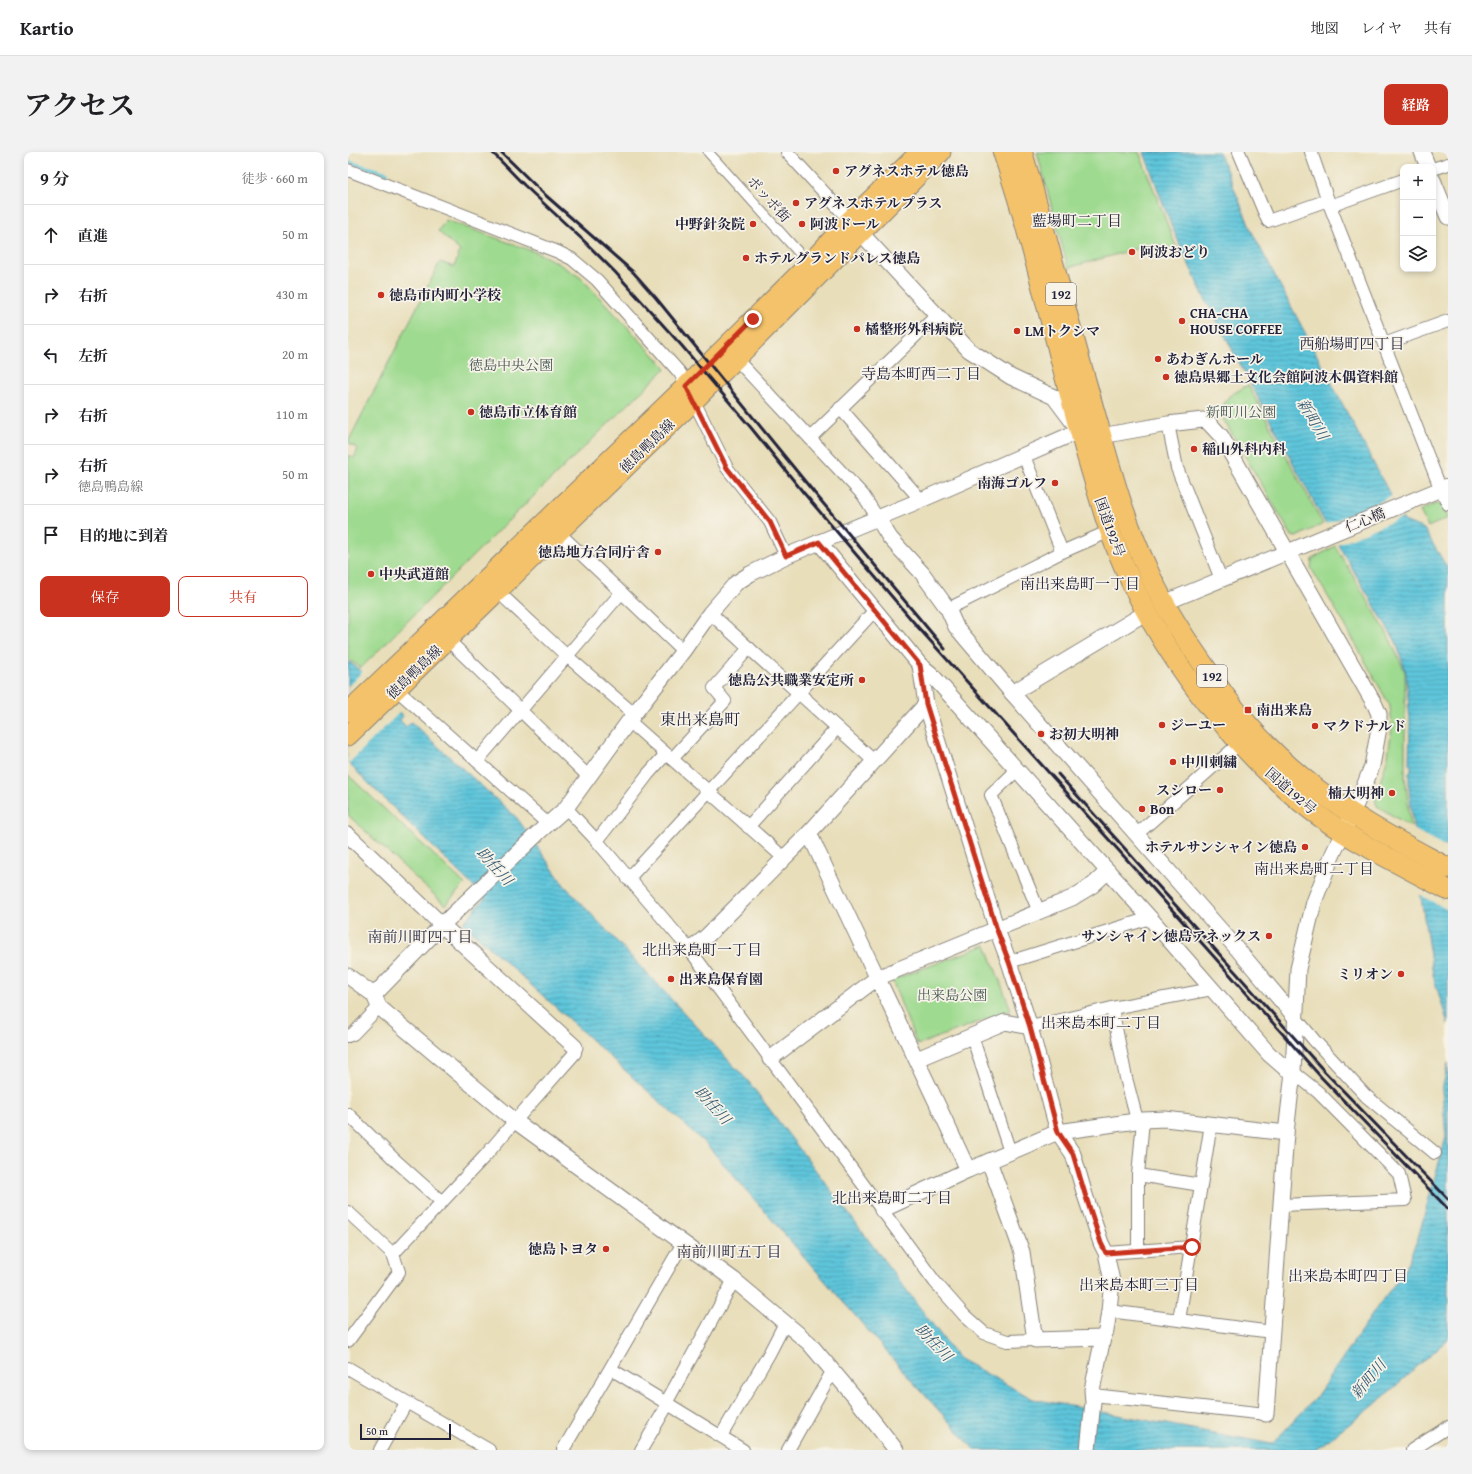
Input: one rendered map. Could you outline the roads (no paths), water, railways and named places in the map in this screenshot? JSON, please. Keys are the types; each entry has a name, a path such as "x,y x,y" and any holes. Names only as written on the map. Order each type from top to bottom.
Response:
{"highway":[{"name":"国道192号","path":"1003,152 1028,233 1079,431 1110,531 1127,572 1156,608 1186,639 1228,701 1255,733 1288,764 1312,786 1333,801 1411,848 1448,868"},
{"name":"国道192号","path":"1022,152 1101,436 1130,530 1146,567 1156,608 1169,649 1192,685 1240,743 1278,782 1302,802 1344,831 1368,846 1448,890"}],"main road":[{"name":"徳島鴨島線","path":"348,736 388,690 491,585 690,394 736,359 855,227 920,152"},
{"name":"徳島鴨島線","path":"348,712 388,690 447,639 491,585 558,532 690,394 809,264 855,227 941,152"}],"street":[{"name":"ポッポ街","path":"708,152 809,264"},
{"path":"787,152 936,316 969,350 1011,377 1054,396 1079,431"},
{"path":"1239,152 1268,221 1400,181"},
{"path":"1310,152 1384,344 1444,488 1448,504"},
{"path":"1422,152 1427,164"},
{"path":"1436,168 1448,164"},
{"path":"348,170 544,246 572,259 597,280 679,372 727,468 770,522 786,556"},
{"path":"1436,187 1448,217"},
{"path":"810,438 936,316"},
{"path":"1384,344 1448,321"},
{"path":"736,359 863,495 890,538 922,573 948,609 956,627 1314,1040 1366,1096 1435,1153"},
{"path":"840,408 921,500"},
{"path":"348,1036 353,1034 377,1001 442,925 566,808 631,717 683,651 710,613 736,583 750,574 786,556 921,500 1079,431 1101,436 1168,424 1203,420 1208,422 1220,436 1375,705 1379,714 1379,728 1372,766 1364,789 1332,856 1314,902 1298,969 1293,1072 1286,1133 1266,1414 1093,1398"},
{"path":"1168,424 1177,468 1221,579"},
{"path":"1024,456 1062,552"},
{"name":"仁心橋","path":"1012,693 1156,608 1221,579 1288,553 1325,536 1444,488"},
{"path":"948,609 1062,552 1110,531"},
{"path":"558,532 683,651"},
{"path":"819,542 920,665 930,673 1108,871 1268,1054 1318,1092 1399,1174 1405,1200 1281,1205"},
{"path":"491,585 631,717 669,756 784,858"},
{"path":"477,761 622,593"},
{"path":"628,879 875,610"},
{"path":"710,613 874,761"},
{"path":"447,639 589,777"},
{"path":"597,841 648,774 669,756 725,701 714,688 749,648"},
{"path":"920,665 926,704 997,930 1030,1027 1058,1132 1073,1154 1101,1243 1106,1253 1112,1281 1106,1331 1103,1338 1092,1390 1093,1398 1088,1450"},
{"path":"388,690 477,761 543,829"},
{"path":"690,950 707,936 809,833 926,704"},
{"path":"748,826 837,728"},
{"path":"1137,834 1240,743"},
{"path":"1017,770 991,795 1039,912"},
{"path":"566,808 597,841 690,950 934,1282 964,1315 984,1333 1007,1341 1103,1338"},
{"path":"809,833 917,1059 968,1170"},
{"path":"348,835 442,925 575,1047 575,1053 486,1155 393,1254"},
{"path":"770,1059 877,978 997,930 1083,893 1108,871"},
{"path":"1009,962 1150,918"},
{"path":"348,976 515,1121 734,1280 809,1343 896,1450"},
{"path":"917,1059 1005,1022 1030,1027 1112,1008 1212,989"},
{"path":"1112,1008 1127,1080 1140,1120 1138,1250"},
{"path":"972,1036 1010,1152"},
{"path":"348,1114 395,1160 442,1202"},
{"path":"882,1210 968,1170 1058,1132 1140,1120 1165,1118 1286,1133"},
{"path":"1179,1320 1211,1124"},
{"path":"989,1161 1022,1252 1036,1340"},
{"path":"1138,1175 1201,1186"},
{"path":"348,1212 393,1254 398,1272 348,1341"},
{"path":"563,1450 683,1242"},
{"path":"1106,1253 1192,1247"},
{"path":"641,1450 734,1280"},
{"path":"1109,1311 1272,1332"},
{"path":"721,1436 770,1354 785,1323"},
{"path":"348,1368 489,1450"},
{"path":"610,1369 744,1450"},
{"path":"788,1450 832,1370"},
{"path":"380,1450 406,1403"},
{"path":"1412,1450 1448,1427"}],"water":[{"name":"新町川","path":"1144,152 1219,152 1252,232 1404,521 1424,529 1448,569 1448,1024 1433,975 1421,898 1409,788 1409,773 1411,771 1411,765 1409,764 1410,721 1406,673 1396,642 1324,521 1202,293 1171,225"},
{"path":"348,661 361,671 403,716 400,720 406,727 411,722 517,818 564,885 748,1081 958,1358 1033,1399 1272,1444 1316,1397 1380,1303 1403,1273 1418,1238 1446,1137 1442,1090 1448,1063 1448,1339 1372,1407 1315,1450 975,1450 911,1380 707,1145 463,923 485,898 348,763"}],"waterway":[{"path":"348,162 387,173"}],"railway":[{"path":"492,152 524,185 615,272 682,346 916,625 1321,1077 1448,1209"},
{"path":"501,152 543,193 633,272 945,649"},
{"path":"1058,774 1325,1072 1448,1199"}],"place":[{"name":"アグネスホテル徳島","path":"836,171"},
{"name":"アグネスホテルプラス","path":"796,203"},
{"name":"中野針灸院","path":"753,224"},
{"name":"阿波ドール","path":"802,224"},
{"name":"阿波おどり","path":"1132,252"},
{"name":"ホテルグランドパレス徳島","path":"746,258"},
{"name":"徳島市内町小学校","path":"381,295"},
{"name":"CHA-CHA HOUSE COFFEE","path":"1182,321"},
{"name":"橘整形外科病院","path":"857,329"},
{"name":"LMトクシマ","path":"1017,331"},
{"name":"あわぎんホール","path":"1158,359"},
{"name":"徳島県郷土文化会館阿波木偶資料館","path":"1166,377"},
{"name":"徳島市立体育館","path":"471,412"},
{"name":"稲山外科内科","path":"1194,449"},
{"name":"南海ゴルフ","path":"1055,483"},
{"name":"徳島地方合同庁舎","path":"658,552"},
{"name":"中央武道館","path":"371,574"},
{"name":"徳島公共職業安定所","path":"862,680"},
{"name":"南出来島","path":"1248,710"},
{"name":"ジーユー","path":"1162,725"},
{"name":"マクドナルド","path":"1315,726"},
{"name":"お初大明神","path":"1041,734"},
{"name":"中川刺繍","path":"1173,762"},
{"name":"スシロー","path":"1220,790"},
{"name":"楠大明神","path":"1392,793"},
{"name":"Bon","path":"1142,809"},
{"name":"ホテルサンシャイン徳島","path":"1305,847"},
{"name":"サンシャイン徳島アネックス","path":"1269,936"},
{"name":"ミリオン","path":"1401,974"},
{"name":"出来島保育園","path":"671,979"},
{"name":"徳島トヨタ","path":"606,1249"}],"district":[{"name":"藍場町二丁目","path":"1077,220"},
{"name":"西船場町四丁目","path":"1352,343"},
{"name":"寺島本町西二丁目","path":"921,373"},
{"name":"南出来島町一丁目","path":"1080,583"},
{"name":"東出来島町","path":"700,719"},
{"name":"南出来島町二丁目","path":"1314,868"},
{"name":"南前川町四丁目","path":"420,936"},
{"name":"北出来島町一丁目","path":"702,949"},
{"name":"出来島本町二丁目","path":"1101,1022"},
{"name":"北出来島町二丁目","path":"892,1197"},
{"name":"南前川町五丁目","path":"729,1251"},
{"name":"出来島本町四丁目","path":"1348,1275"},
{"name":"出来島本町三丁目","path":"1139,1284"}],"park label":[{"name":"徳島中央公園","path":"511,365"},
{"name":"新町川公園","path":"1241,412"},
{"name":"出来島公園","path":"952,995"}],"water label":[{"name":"助任川","path":"495,866"},
{"name":"助任川","path":"713,1105"},
{"name":"助任川","path":"934,1342"}]}
